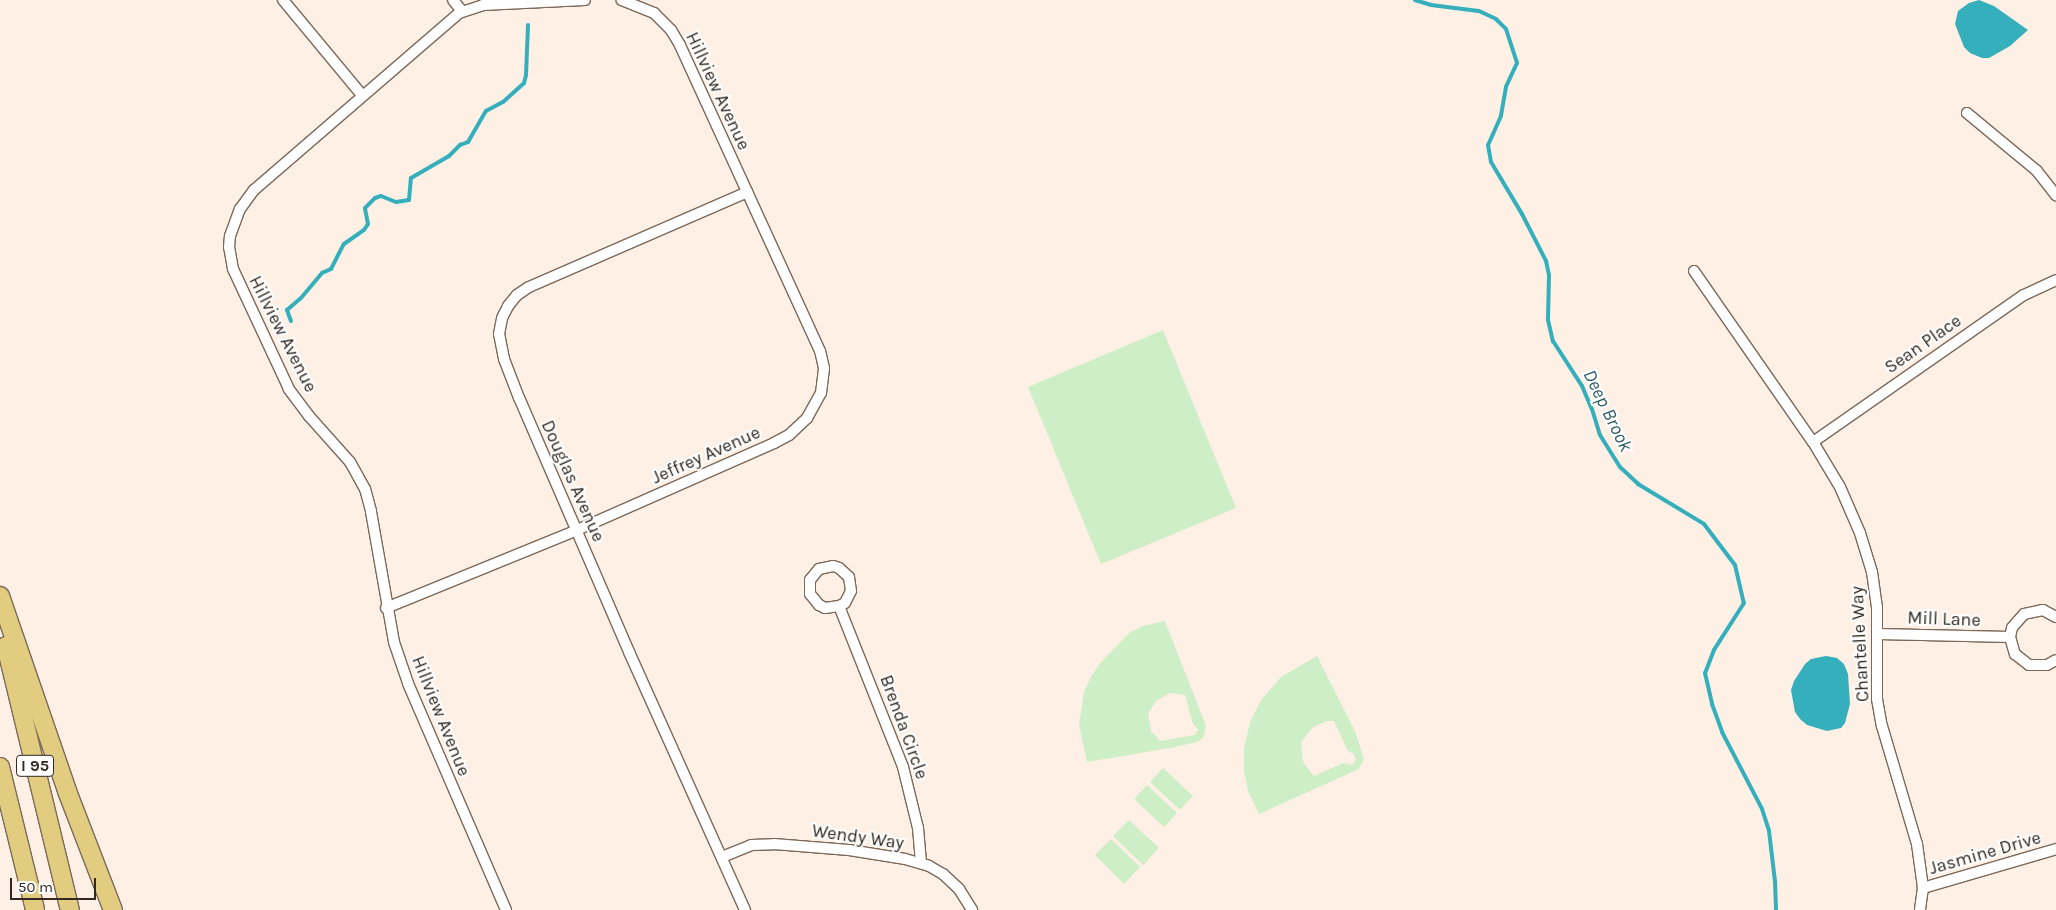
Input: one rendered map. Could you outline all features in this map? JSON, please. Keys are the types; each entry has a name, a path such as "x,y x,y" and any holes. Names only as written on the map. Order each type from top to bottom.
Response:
{"highway":[{"path":"0,596 66,792 113,910"},
{"name":"I 95","path":"0,621 70,910"},
{"name":"I 95","path":"0,767 35,910"}],"street":[{"path":"283,0 362,95"},
{"path":"453,0 462,12"},
{"name":"Hillview Avenue","path":"506,910 408,682 394,642 386,608 371,510 365,489 350,462 309,416 289,389 241,290 233,268 229,247 231,228 246,200 362,95 462,12 484,5 585,0"},
{"name":"Hillview Avenue","path":"622,0 646,9 671,30 748,192"},
{"path":"1967,113 2037,171 2056,195"},
{"name":"Jeffrey Avenue","path":"386,608 577,530 774,443 800,425 816,403 824,377 820,352 748,192"},
{"name":"Douglas Avenue","path":"745,910 577,530 504,359 499,334 504,313 514,297 529,287 748,192"},
{"name":"Chantelle Way","path":"1694,271 1813,442 1840,487 1860,533 1875,590 1878,634 1876,663 1877,699 1882,726 1917,844 1923,888 1920,910"},
{"name":"Sean Place","path":"1813,442 2024,295 2056,280"},
{"path":"833,566 845,572 849,578 851,591 845,603 839,606 825,608 819,605 810,594 810,580 819,569 833,566"},
{"name":"Brenda Circle","path":"839,606 903,767 917,820 921,863"},
{"path":"2056,617 2043,610 2024,614 2012,628 2010,637 2015,654 2030,665 2047,665 2056,660"},
{"name":"Mill Lane","path":"1878,634 2010,637"},
{"name":"Wendy Way","path":"722,857 751,845 774,844 858,851 921,863 950,880 972,910"},
{"name":"Jasmine Drive","path":"1923,888 2056,849"}],"green space":[{"path":"1163,330 1236,508 1101,564 1028,387"},
{"path":"1165,621 1206,726 1203,738 1197,742 1170,748 1087,762 1079,725 1084,692 1101,662 1129,633 1143,626","holes":["1170,693 1185,695 1193,724 1198,730 1195,735 1160,741 1151,731 1148,714 1156,701"]},
{"path":"1317,656 1355,731 1364,759 1359,769 1259,814 1248,791 1244,770 1244,748 1250,722 1261,700 1281,677","holes":["1327,721 1334,721 1348,751 1353,753 1356,759 1352,765 1343,763 1314,776 1303,762 1301,742 1313,727"]},
{"path":"1163,768 1193,796 1180,810 1150,782"},
{"path":"1147,785 1177,813 1164,827 1134,799"},
{"path":"1129,820 1159,848 1143,865 1113,836"},
{"path":"1111,839 1140,867 1124,884 1095,855"}],"water":[{"path":"1979,0 1994,6 2028,30 2010,46 1989,58 1982,58 1970,53 1964,47 1955,24 1958,11 1969,3"},
{"path":"1826,656 1837,658 1844,664 1848,674 1850,704 1845,723 1841,728 1827,731 1807,725 1800,719 1795,712 1791,690 1794,681 1805,664 1811,659"}],"waterway":[{"name":"Deep Brook","path":"1415,0 1431,5 1479,11 1496,19 1506,29 1517,63 1506,87 1501,116 1488,145 1491,162 1522,214 1546,261 1549,275 1548,320 1553,341 1582,386 1600,435 1620,467 1638,484 1704,524 1735,565 1744,603 1714,650 1705,673 1712,704 1722,732 1762,809 1769,831 1775,881 1776,910"},
{"path":"291,321 287,310 301,298 322,273 331,269 344,244 364,230 368,224 365,208 375,198 381,196 396,202 409,200 411,178 449,156 460,145 468,142 486,111 503,102 524,83 528,25"}]}
